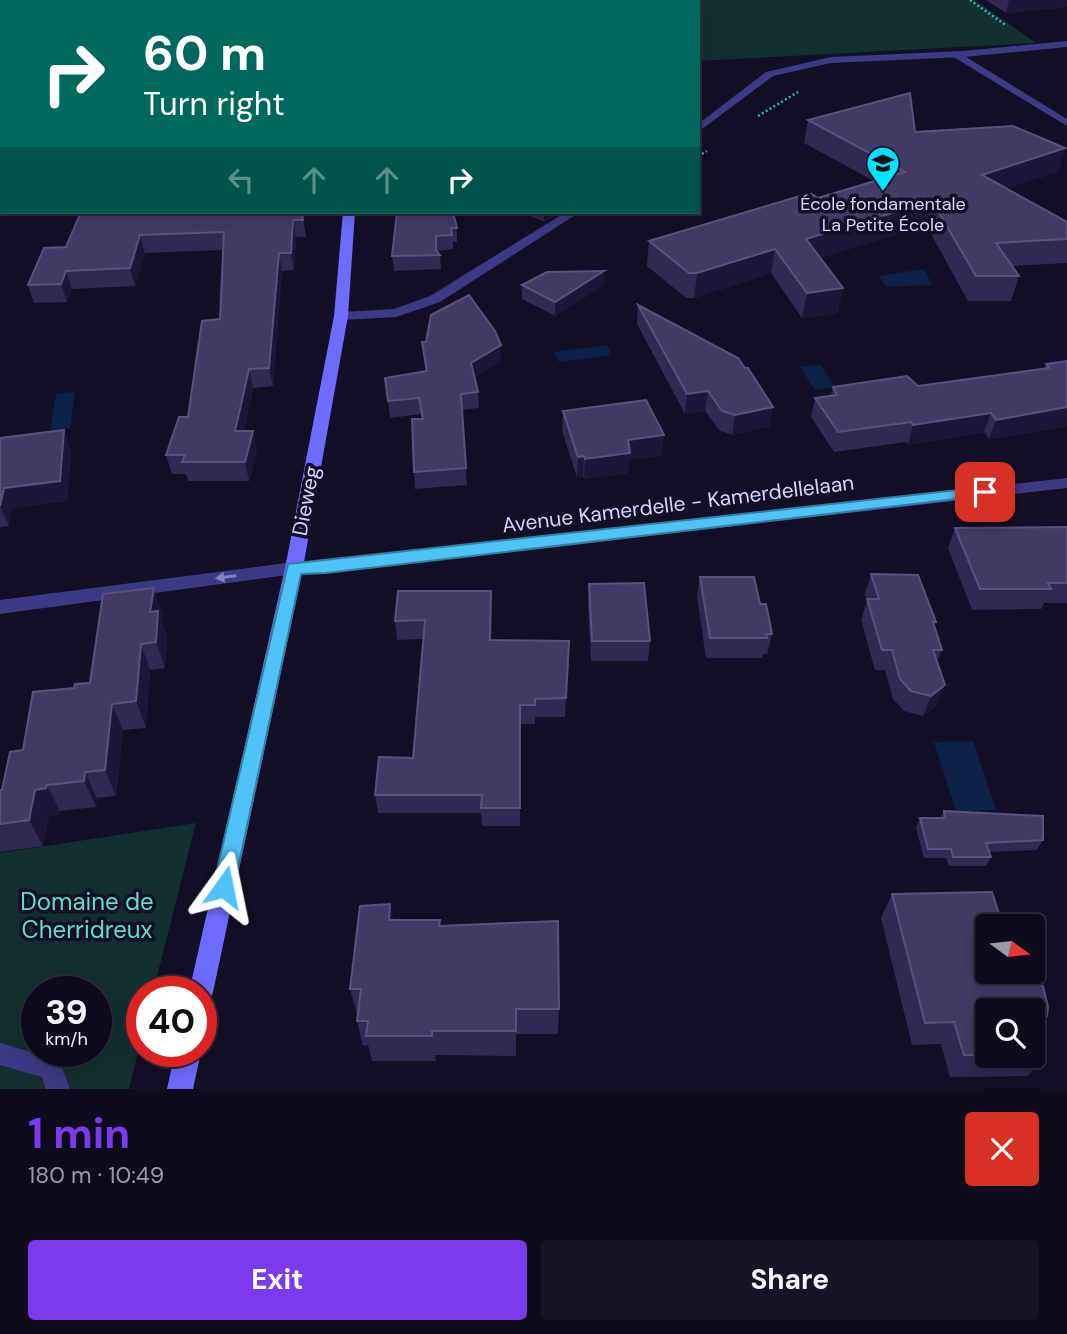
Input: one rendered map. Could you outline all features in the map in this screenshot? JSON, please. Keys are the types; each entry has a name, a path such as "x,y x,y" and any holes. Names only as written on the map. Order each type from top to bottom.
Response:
{"street":[{"path":"700,127 770,74 831,60 955,54 1067,44"},
{"name":"Dieweg","path":"205,976 294,568 341,316 349,214"},
{"path":"341,316 396,313 435,299 570,214"},
{"name":"Avenue Kamerdelle - Kamerdellelaan","path":"0,607 294,568 326,567 1067,482"},
{"path":"180,1089 185,1067"}],"lane":[{"path":"955,54 1067,123"},
{"path":"0,1054 51,1068 58,1089"}],"path":[{"path":"970,0 1036,47"},
{"path":"755,117 806,87"},
{"path":"700,155 710,149"}],"green space":[{"path":"700,0 975,0 1036,43 700,61"},
{"name":"Domaine de Cherridreux","path":"196,823 157,976 126,976 126,1067 134,1067 129,1089 0,1089 0,853"}],"water":[{"path":"923,269 933,285 886,287 879,276"},
{"path":"607,345 612,355 559,362 554,352"},
{"path":"820,364 835,387 815,390 800,367"},
{"path":"75,392 70,428 50,430 56,394"},
{"path":"973,741 996,810 956,811 934,742"}],"building":[{"path":"910,93 915,132 1013,126 1065,148 982,175 1067,222 1067,239 996,243 1019,276 976,276 932,201 806,239 843,288 807,293 775,249 697,273 689,273 649,241 810,193 818,198 905,172 808,120"},
{"path":"80,214 302,214 303,220 293,220 291,253 279,253 269,368 249,369 235,431 253,431 245,462 182,462 185,455 166,455 179,417 188,417 202,321 220,319 224,232 140,235 130,268 66,271 61,284 28,285 44,248 66,247"},
{"path":"397,214 454,214 457,228 451,228 452,235 436,236 436,250 440,255 392,256"},
{"path":"604,271 555,302 522,285 547,272"},
{"path":"469,295 495,331 501,345 471,363 478,392 461,394 466,468 414,472 412,419 423,419 419,398 388,401 385,378 427,371 422,342 426,342 431,315"},
{"path":"638,305 738,358 745,368 748,368 773,407 735,415 722,411 708,391 687,394"},
{"path":"1067,361 1067,407 996,420 991,413 913,425 911,422 838,432 815,398 837,395 833,387 907,376 918,386 1049,368 1046,364"},
{"path":"646,400 664,435 628,440 630,453 585,459 584,456 578,457 563,411"},
{"path":"64,430 60,481 4,488 0,506 0,438"},
{"path":"1067,527 1067,583 1048,583 1051,589 980,589 955,528"},
{"path":"871,574 918,575 936,622 933,622 942,650 933,650 945,685 931,696 911,691 900,679 892,650 882,650 867,599 879,599"},
{"path":"700,577 754,577 760,604 766,604 772,634 766,634 767,638 710,638"},
{"path":"644,583 650,641 592,641 589,584"},
{"path":"154,588 150,612 158,611 156,642 141,644 136,701 112,704 105,770 85,772 84,781 47,785 46,788 35,790 29,820 0,824 0,790 10,752 23,750 33,692 74,688 75,684 90,683 103,594"},
{"path":"398,591 491,591 490,640 569,641 566,698 535,699 535,705 520,705 520,808 481,808 482,795 375,795 379,757 413,758 425,620 395,621"},
{"path":"944,811 1043,816 1043,840 986,843 991,857 953,857 951,849 928,849 920,818 945,818"},
{"path":"992,892 999,914 975,914 975,984 1041,984 1048,1007 1047,1016 1045,1018 1045,998 975,998 975,1055 964,1055 954,1022 925,1023 892,894"},
{"path":"390,904 389,920 440,920 439,926 558,921 559,1009 516,1009 516,1031 432,1031 432,1036 366,1036 368,1021 357,1021 361,989 350,989 360,906"}],"place":[{"name":"École fondamentale La Petite École","path":"883,193"}],"route":[{"path":"224,887 294,568 326,567 985,492"}]}
